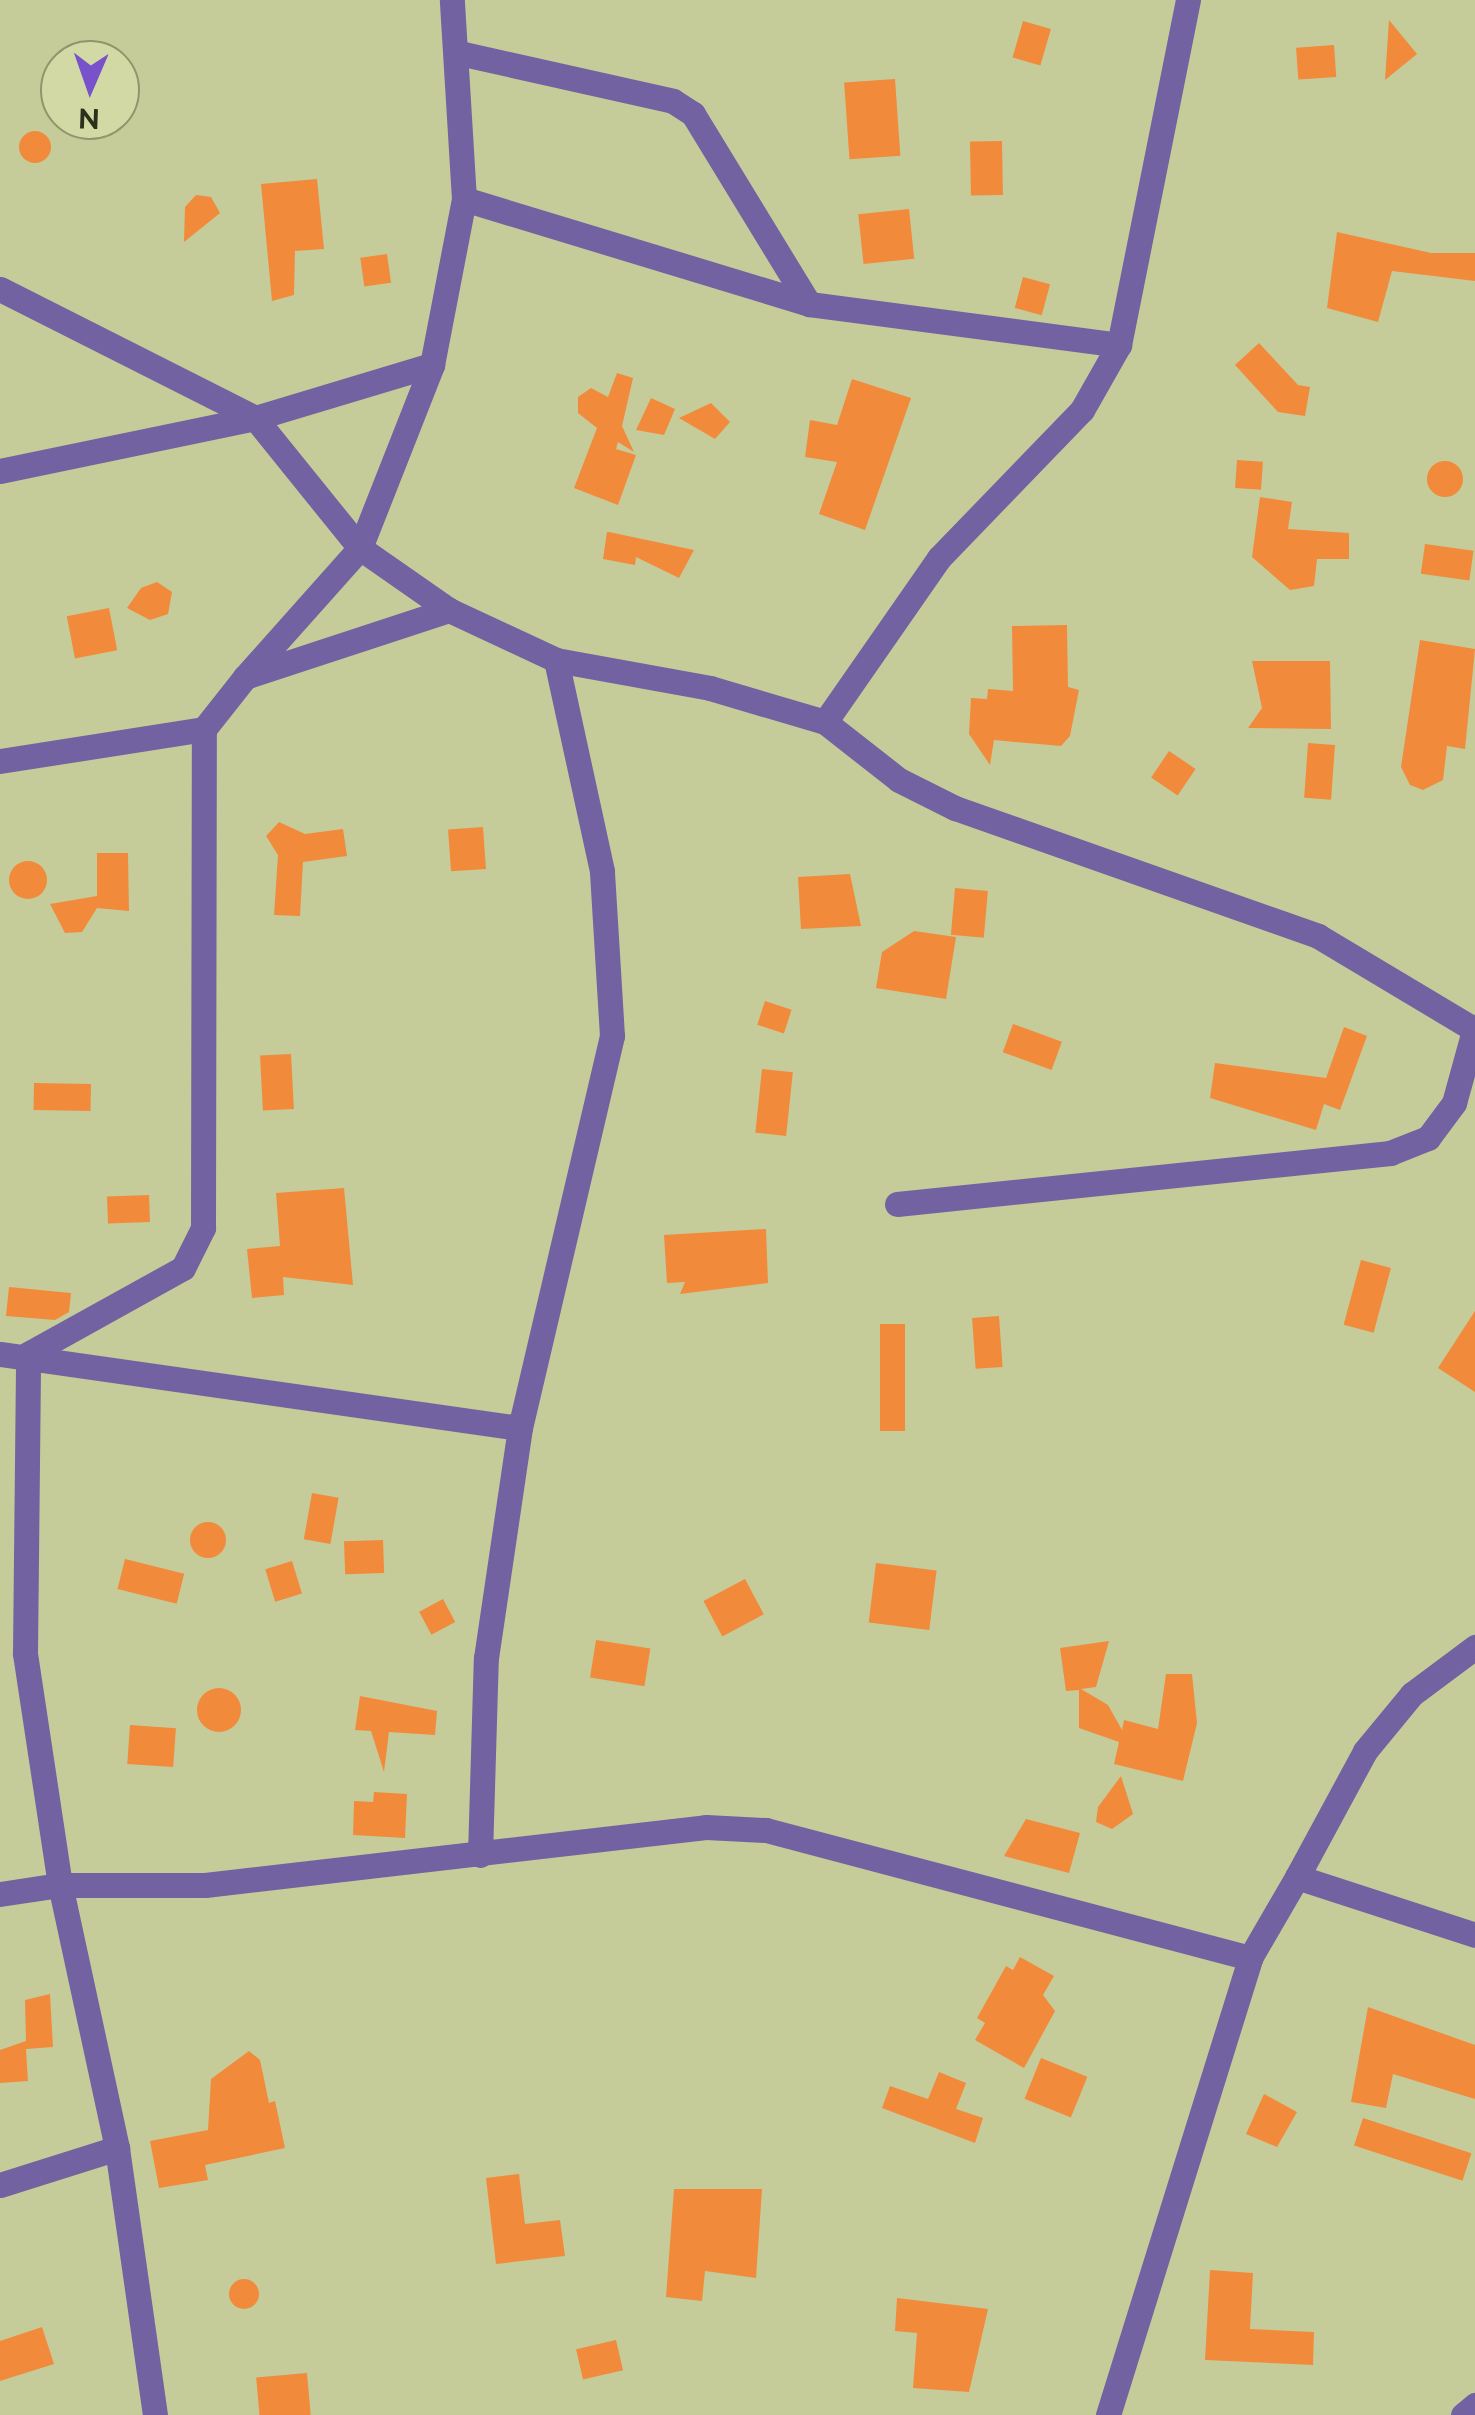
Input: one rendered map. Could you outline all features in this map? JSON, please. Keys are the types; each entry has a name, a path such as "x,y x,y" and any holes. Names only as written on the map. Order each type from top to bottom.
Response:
{"street":[{"path":"28,1354 183,1268 202,1228 204,729 360,548 432,364 464,199 459,53 452,0"},
{"path":"825,722 938,558 1082,410 1119,344 1188,0"},
{"path":"459,53 674,102 693,114 809,304"},
{"path":"464,199 809,304 1119,344"},
{"path":"0,289 255,418 360,548 449,610 556,660 710,688 825,722 899,780 956,808 1318,936 1475,1029 1454,1103 1428,1138 1390,1154 897,1204"},
{"path":"0,471 255,418 432,364"},
{"path":"245,677 449,610"},
{"path":"480,1855 486,1658 520,1428 612,1036 602,871 556,660"},
{"path":"0,761 204,729"},
{"path":"0,1354 28,1354 520,1428"},
{"path":"28,1354 25,1653 60,1886 117,2148 155,2415"},
{"path":"1108,2415 1250,1958 1365,1751 1412,1694 1475,1647"},
{"path":"0,1894 60,1886 205,1885 706,1827 766,1830 1250,1958"},
{"path":"1297,1877 1475,1935"},
{"path":"0,2185 117,2148"},
{"path":"1463,2415 1475,2405"}],"building":[{"path":"1389,20 1417,54 1385,80"},
{"path":"1023,21 1051,29 1040,66 1013,58"},
{"path":"1334,45 1336,77 1298,80 1296,48"},
{"path":"895,79 900,156 849,159 844,83"},
{"path":"29,132 40,132 40,140 50,141 50,153 41,162 29,162 20,153 20,141"},
{"path":"1002,141 1003,195 971,196 970,142"},
{"path":"317,179 324,249 295,251 294,295 272,301 261,184"},
{"path":"196,195 211,197 220,213 184,242 185,207"},
{"path":"909,209 914,259 864,264 858,214"},
{"path":"1337,232 1431,253 1475,253 1475,281 1392,271 1378,322 1327,308"},
{"path":"387,254 391,283 364,286 360,258"},
{"path":"1023,277 1050,284 1042,315 1015,308"},
{"path":"1259,343 1298,385 1310,387 1305,416 1278,412 1235,365"},
{"path":"617,373 633,378 622,426 634,452 618,442 616,449 636,455 618,505 574,488 597,428 578,413 578,397 591,388 608,397"},
{"path":"852,379 911,398 865,530 819,514 837,462 805,457 810,420 837,425"},
{"path":"651,398 675,409 664,435 636,430"},
{"path":"711,403 730,422 715,439 679,418"},
{"path":"1237,460 1263,462 1261,490 1235,488"},
{"path":"1445,461 1458,466 1463,479 1458,492 1445,497 1432,492 1427,479 1432,466"},
{"path":"1260,497 1292,502 1288,529 1349,533 1349,559 1317,559 1314,586 1290,590 1252,557"},
{"path":"607,532 694,550 679,578 636,557 635,565 603,559"},
{"path":"1425,544 1474,551 1469,581 1421,574"},
{"path":"157,582 172,592 168,614 150,620 127,608 141,588"},
{"path":"109,608 117,650 75,658 67,616"},
{"path":"1067,625 1068,687 1079,690 1070,736 1061,746 994,740 990,765 969,734 971,698 987,699 988,689 1013,691 1012,626"},
{"path":"1420,640 1475,649 1465,749 1447,746 1443,780 1423,790 1410,785 1401,767"},
{"path":"1252,661 1330,661 1331,729 1248,728 1262,708"},
{"path":"1308,743 1335,745 1331,800 1304,798"},
{"path":"1169,751 1196,769 1178,795 1151,778"},
{"path":"279,822 305,834 343,829 347,856 303,862 300,916 274,915 278,855 266,836"},
{"path":"483,827 486,869 451,871 448,829"},
{"path":"97,853 128,853 129,911 97,908 82,932 65,933 50,904 97,896"},
{"path":"28,861 41,867 47,880 41,893 28,899 15,893 9,880 15,867"},
{"path":"850,874 861,926 801,929 798,877"},
{"path":"955,888 988,891 984,938 951,935"},
{"path":"914,931 956,937 946,999 876,988 882,952"},
{"path":"765,1001 792,1010 784,1033 757,1025"},
{"path":"1013,1024 1062,1042 1052,1070 1003,1052"},
{"path":"1344,1027 1367,1036 1340,1110 1324,1104 1316,1130 1210,1098 1215,1063 1326,1078"},
{"path":"291,1054 294,1109 263,1111 260,1056"},
{"path":"762,1069 793,1072 786,1136 755,1133"},
{"path":"34,1083 91,1084 91,1111 34,1110"},
{"path":"344,1188 353,1285 283,1277 284,1295 252,1298 247,1249 280,1246 276,1193"},
{"path":"149,1195 150,1222 108,1223 107,1196"},
{"path":"766,1229 768,1283 680,1294 685,1282 667,1283 664,1235"},
{"path":"1361,1260 1391,1268 1374,1333 1344,1325"},
{"path":"9,1287 71,1293 69,1312 55,1320 6,1316"},
{"path":"1475,1311 1475,1392 1438,1368"},
{"path":"999,1316 1003,1367 976,1369 972,1318"},
{"path":"880,1324 905,1324 905,1431 880,1431"},
{"path":"312,1493 339,1498 330,1544 304,1539"},
{"path":"208,1522 220,1528 226,1540 220,1552 208,1558 196,1552 190,1540 196,1528"},
{"path":"383,1540 384,1573 345,1574 344,1541"},
{"path":"125,1559 184,1574 177,1604 118,1589"},
{"path":"292,1561 302,1594 275,1602 265,1569"},
{"path":"876,1563 937,1570 929,1630 869,1623"},
{"path":"745,1579 764,1614 722,1636 704,1601"},
{"path":"443,1599 455,1622 431,1635 419,1612"},
{"path":"596,1640 650,1649 644,1686 590,1678"},
{"path":"1109,1641 1096,1687 1081,1689 1108,1705 1122,1730 1124,1720 1158,1729 1166,1674 1192,1674 1197,1723 1183,1781 1114,1764 1119,1742 1079,1728 1079,1690 1066,1691 1060,1648"},
{"path":"219,1688 234,1695 241,1710 234,1725 219,1732 204,1725 197,1710 204,1695"},
{"path":"360,1696 437,1711 435,1735 389,1732 384,1772 371,1731 355,1730"},
{"path":"130,1725 176,1728 173,1767 127,1764"},
{"path":"1121,1776 1133,1814 1112,1829 1096,1822 1098,1807"},
{"path":"374,1792 407,1794 405,1838 353,1835 354,1801 373,1802"},
{"path":"1026,1819 1080,1833 1069,1873 1004,1856"},
{"path":"1020,1957 1054,1976 1043,1995 1055,2011 1024,2068 975,2040 985,2023 977,2018 1006,1966 1013,1970"},
{"path":"50,1994 53,2047 26,2049 28,2081 0,2083 0,2050 26,2041 25,2000"},
{"path":"1368,2007 1475,2045 1475,2099 1393,2074 1386,2108 1351,2102"},
{"path":"249,2051 260,2060 269,2103 275,2101 285,2148 205,2165 208,2180 159,2188 150,2141 208,2130 211,2079"},
{"path":"1041,2058 1087,2077 1071,2118 1025,2099"},
{"path":"939,2072 966,2083 956,2109 983,2118 975,2143 882,2108 890,2086 928,2099"},
{"path":"1264,2094 1297,2112 1277,2147 1246,2134"},
{"path":"1363,2118 1471,2153 1462,2181 1354,2146"},
{"path":"519,2174 525,2224 560,2220 565,2256 496,2264 486,2178"},
{"path":"674,2189 762,2189 756,2278 705,2271 702,2301 666,2297"},
{"path":"1210,2270 1253,2273 1250,2329 1314,2332 1313,2365 1205,2360"},
{"path":"244,2279 254,2284 259,2294 254,2304 244,2309 234,2304 229,2294 234,2284"},
{"path":"897,2298 988,2309 969,2392 913,2388 917,2333 895,2331"},
{"path":"42,2327 54,2364 0,2381 0,2341"},
{"path":"616,2340 623,2370 583,2379 576,2349"},
{"path":"307,2373 311,2415 259,2415 256,2377"}]}
